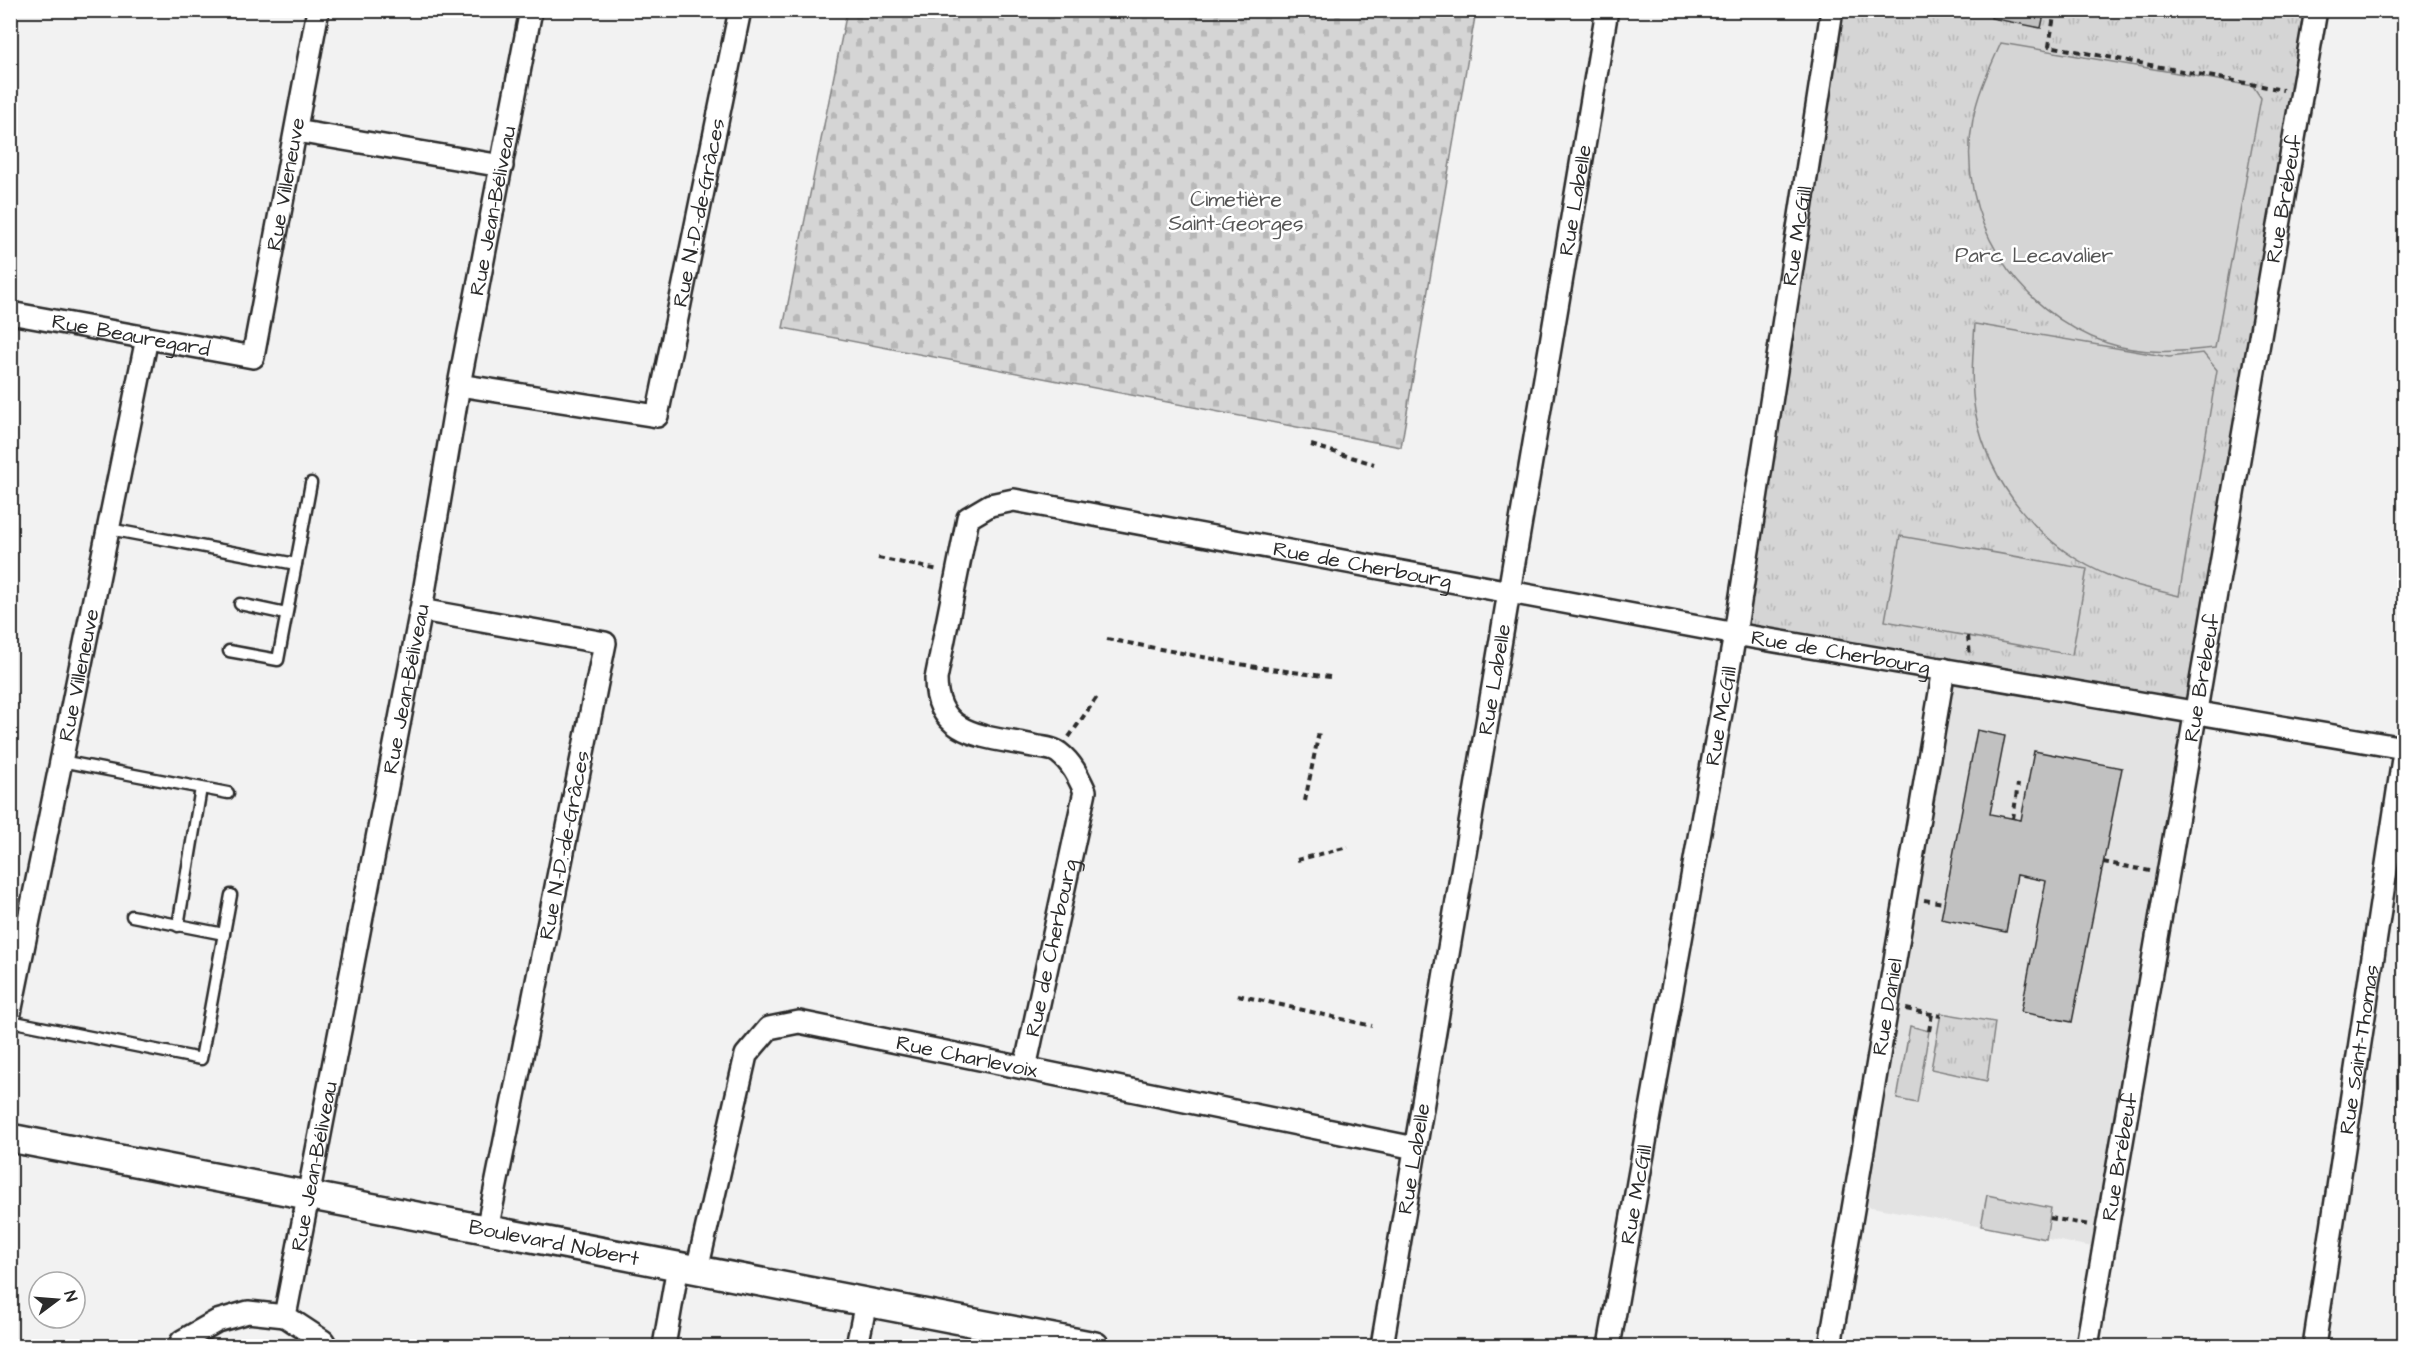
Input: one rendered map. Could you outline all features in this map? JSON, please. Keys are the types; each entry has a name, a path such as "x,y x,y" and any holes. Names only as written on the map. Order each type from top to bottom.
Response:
{"street":[{"name":"Rue Villeneuve","path":"253,357 318,10"},
{"name":"Rue Jean-Béliveau","path":"285,1316 421,610 459,385 531,10"},
{"name":"Rue N.-D.-de-Grâces","path":"459,385 657,416 740,10"},
{"name":"Rue Labelle","path":"1382,1347 1607,10"},
{"name":"Rue McGill","path":"1609,1347 1735,633 1832,10"},
{"name":"Rue Brébeuf","path":"2087,1347 2316,10"},
{"path":"296,131 502,166"},
{"name":"Rue Beauregard","path":"10,313 253,357"},
{"name":"Rue Villeneuve","path":"10,1013 147,338"},
{"name":"Rue de Cherbourg","path":"1025,1068 1084,791 1074,768 1058,752 964,730 951,722 942,712 936,694 936,679 968,518 990,505 1014,500 1735,633 2404,750"},
{"name":"Rue N.-D.-de-Grâces","path":"421,610 605,643 487,1230"},
{"name":"Rue Daniel","path":"1830,1347 1944,669"},
{"name":"Rue Saint-Thomas","path":"2314,1347 2404,750"},
{"name":"Rue Charlevoix","path":"664,1347 746,1055 769,1028 799,1022 1415,1148"},
{"name":"Boulevard Nobert","path":"10,1138 866,1302 1062,1343 1095,1347"},
{"path":"858,1347 866,1302"},
{"path":"179,1347 182,1341 217,1321 248,1312 285,1316 323,1341 326,1347"}],"lane":[{"path":"230,651 278,660 311,483"},
{"path":"109,529 296,564"},
{"path":"240,604 286,614"},
{"path":"61,762 228,793"},
{"path":"178,926 201,788"},
{"path":"10,1021 201,1059 231,895"},
{"path":"132,916 224,934"}],"path":[{"path":"2055,10 2049,46 2302,93"},
{"path":"1311,445 1374,464"},
{"path":"878,558 956,573"},
{"path":"1107,639 1256,667 1330,677"},
{"path":"1058,752 1097,697"},
{"path":"1305,801 1320,732"},
{"path":"2013,819 2018,784"},
{"path":"1297,860 1348,847"},
{"path":"2103,862 2168,875"},
{"path":"1238,995 1372,1026"},
{"path":"1888,1006 1941,1016"},
{"path":"1929,1031 1932,1014"},
{"path":"2050,1218 2108,1228"}],"shaded area":[{"path":"1944,669 2196,713 2104,1249 1855,1204"}],"green space":[{"name":"Cimetière Saint-Georges","path":"847,11 1476,11 1401,447 783,328"},
{"name":"Parc Lecavalier","path":"1832,11 2316,11 2196,713 1735,634"},
{"path":"2001,43 2253,86 2261,98 2215,348 2147,351 2107,343 2074,328 2045,308 2020,284 1999,255 1983,224 1973,190 1970,155 1975,109"},
{"path":"1975,324 2169,357 2203,353 2217,370 2179,596 2120,580 2087,565 2063,550 2022,512 1992,465 1975,411 1972,378"},
{"path":"1900,536 2087,569 2072,655 1885,621"},
{"path":"1941,1013 1995,1022 1987,1081 1931,1069"},
{"path":"1910,1026 1929,1031 1917,1103 1897,1099"},
{"path":"1987,1195 2051,1208 2046,1239 1981,1226"}],"building":[{"path":"1992,10 2045,10 2041,28 1991,18"},
{"path":"1977,730 2005,736 1990,814 2021,820 2034,751 2122,768 2072,1022 2021,1012 2046,881 2017,875 2006,932 1941,919"}]}
